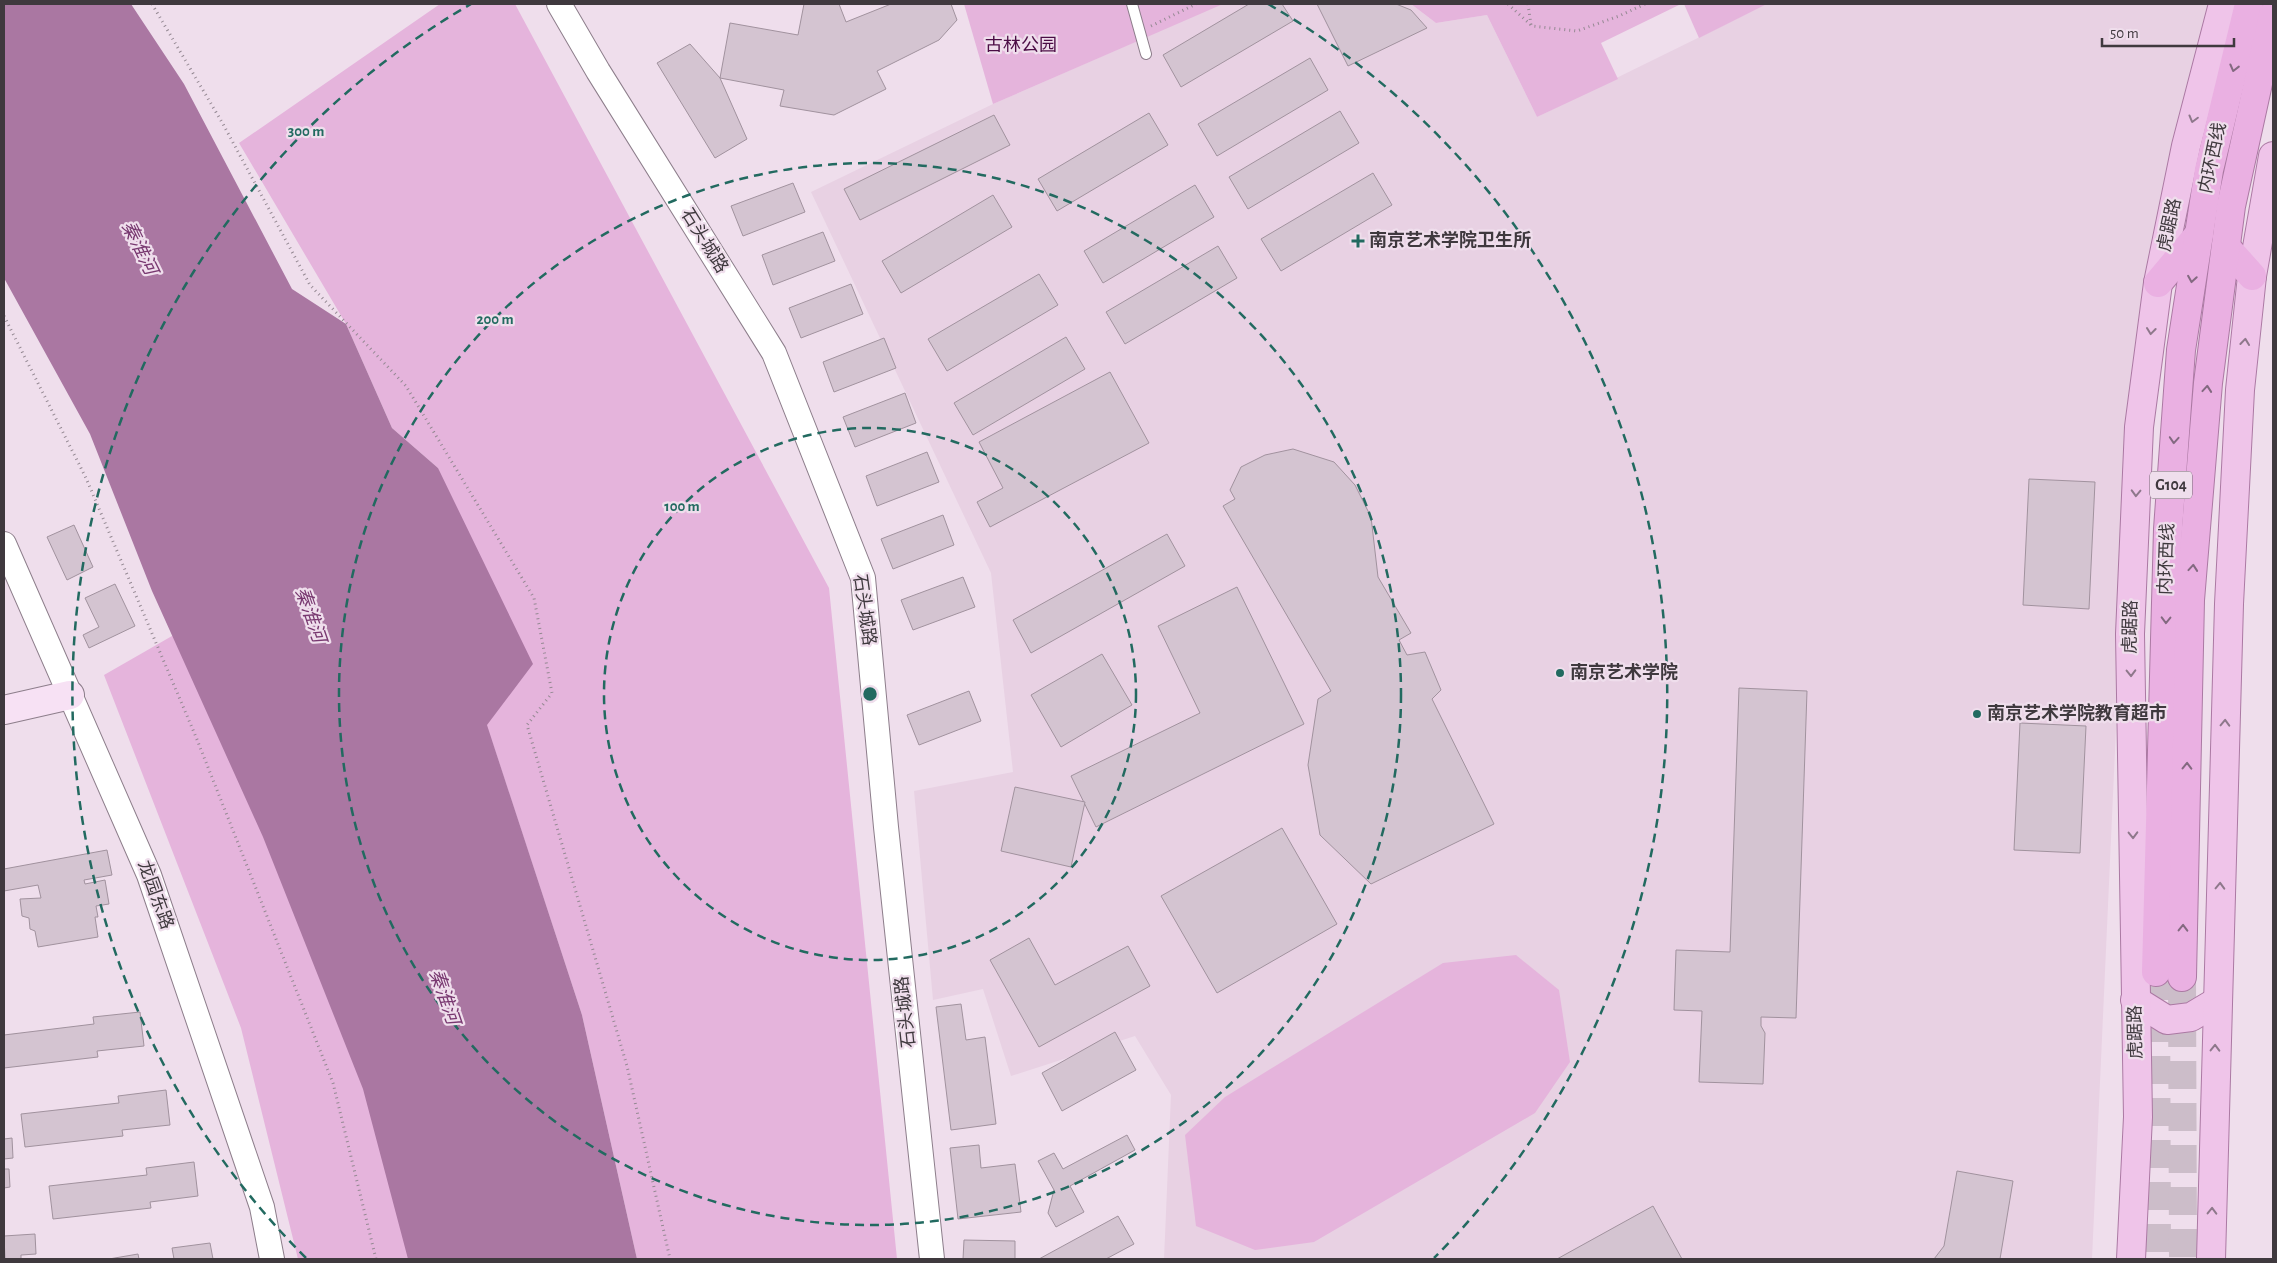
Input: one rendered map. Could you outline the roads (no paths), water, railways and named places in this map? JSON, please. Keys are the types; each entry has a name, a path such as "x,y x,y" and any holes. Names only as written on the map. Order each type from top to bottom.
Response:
{"highway":[{"name":"内环西线","path":"2249,4 2209,170 2181,350 2168,529 2169,975 2190,600 2208,383 2231,206 2273,15"},
{"path":"2158,283 2199,234"},
{"path":"2226,247 2252,276"}],"main road":[{"name":"虎踞路","path":"2131,1259 2138,1117 2130,634 2139,427 2158,283 2186,146 2224,4"},
{"path":"2211,1259 2216,1002 2230,574 2240,390 2252,276 2273,156"},
{"path":"4,710 70,695"},
{"path":"2135,1000 2167,1020 2191,1017 2216,1002"}],"street":[{"name":"石头城路","path":"559,4 598,71 774,353 862,578 887,836 932,1259"},
{"name":"龙园东路","path":"4,544 148,875 262,1207 272,1259"}],"lane":[{"path":"1132,4 1146,54"}],"water":[{"name":"秦淮河","path":"4,4 131,4 184,84 292,289 346,324 392,428 438,468 533,664 487,725 582,1015 637,1259 408,1259 363,1089 263,837 152,591 90,434 4,278"}],"tunnel":[{"path":"2156,972 2157,1259"},
{"path":"2182,977 2183,1259"}],"place":[{"name":"南京艺术学院卫生所","path":"1358,241"},
{"name":"南京艺术学院","path":"1560,673"},
{"name":"南京艺术学院教育超市","path":"1977,714"}],"park label":[{"name":"古林公园","path":"1021,46"}]}
